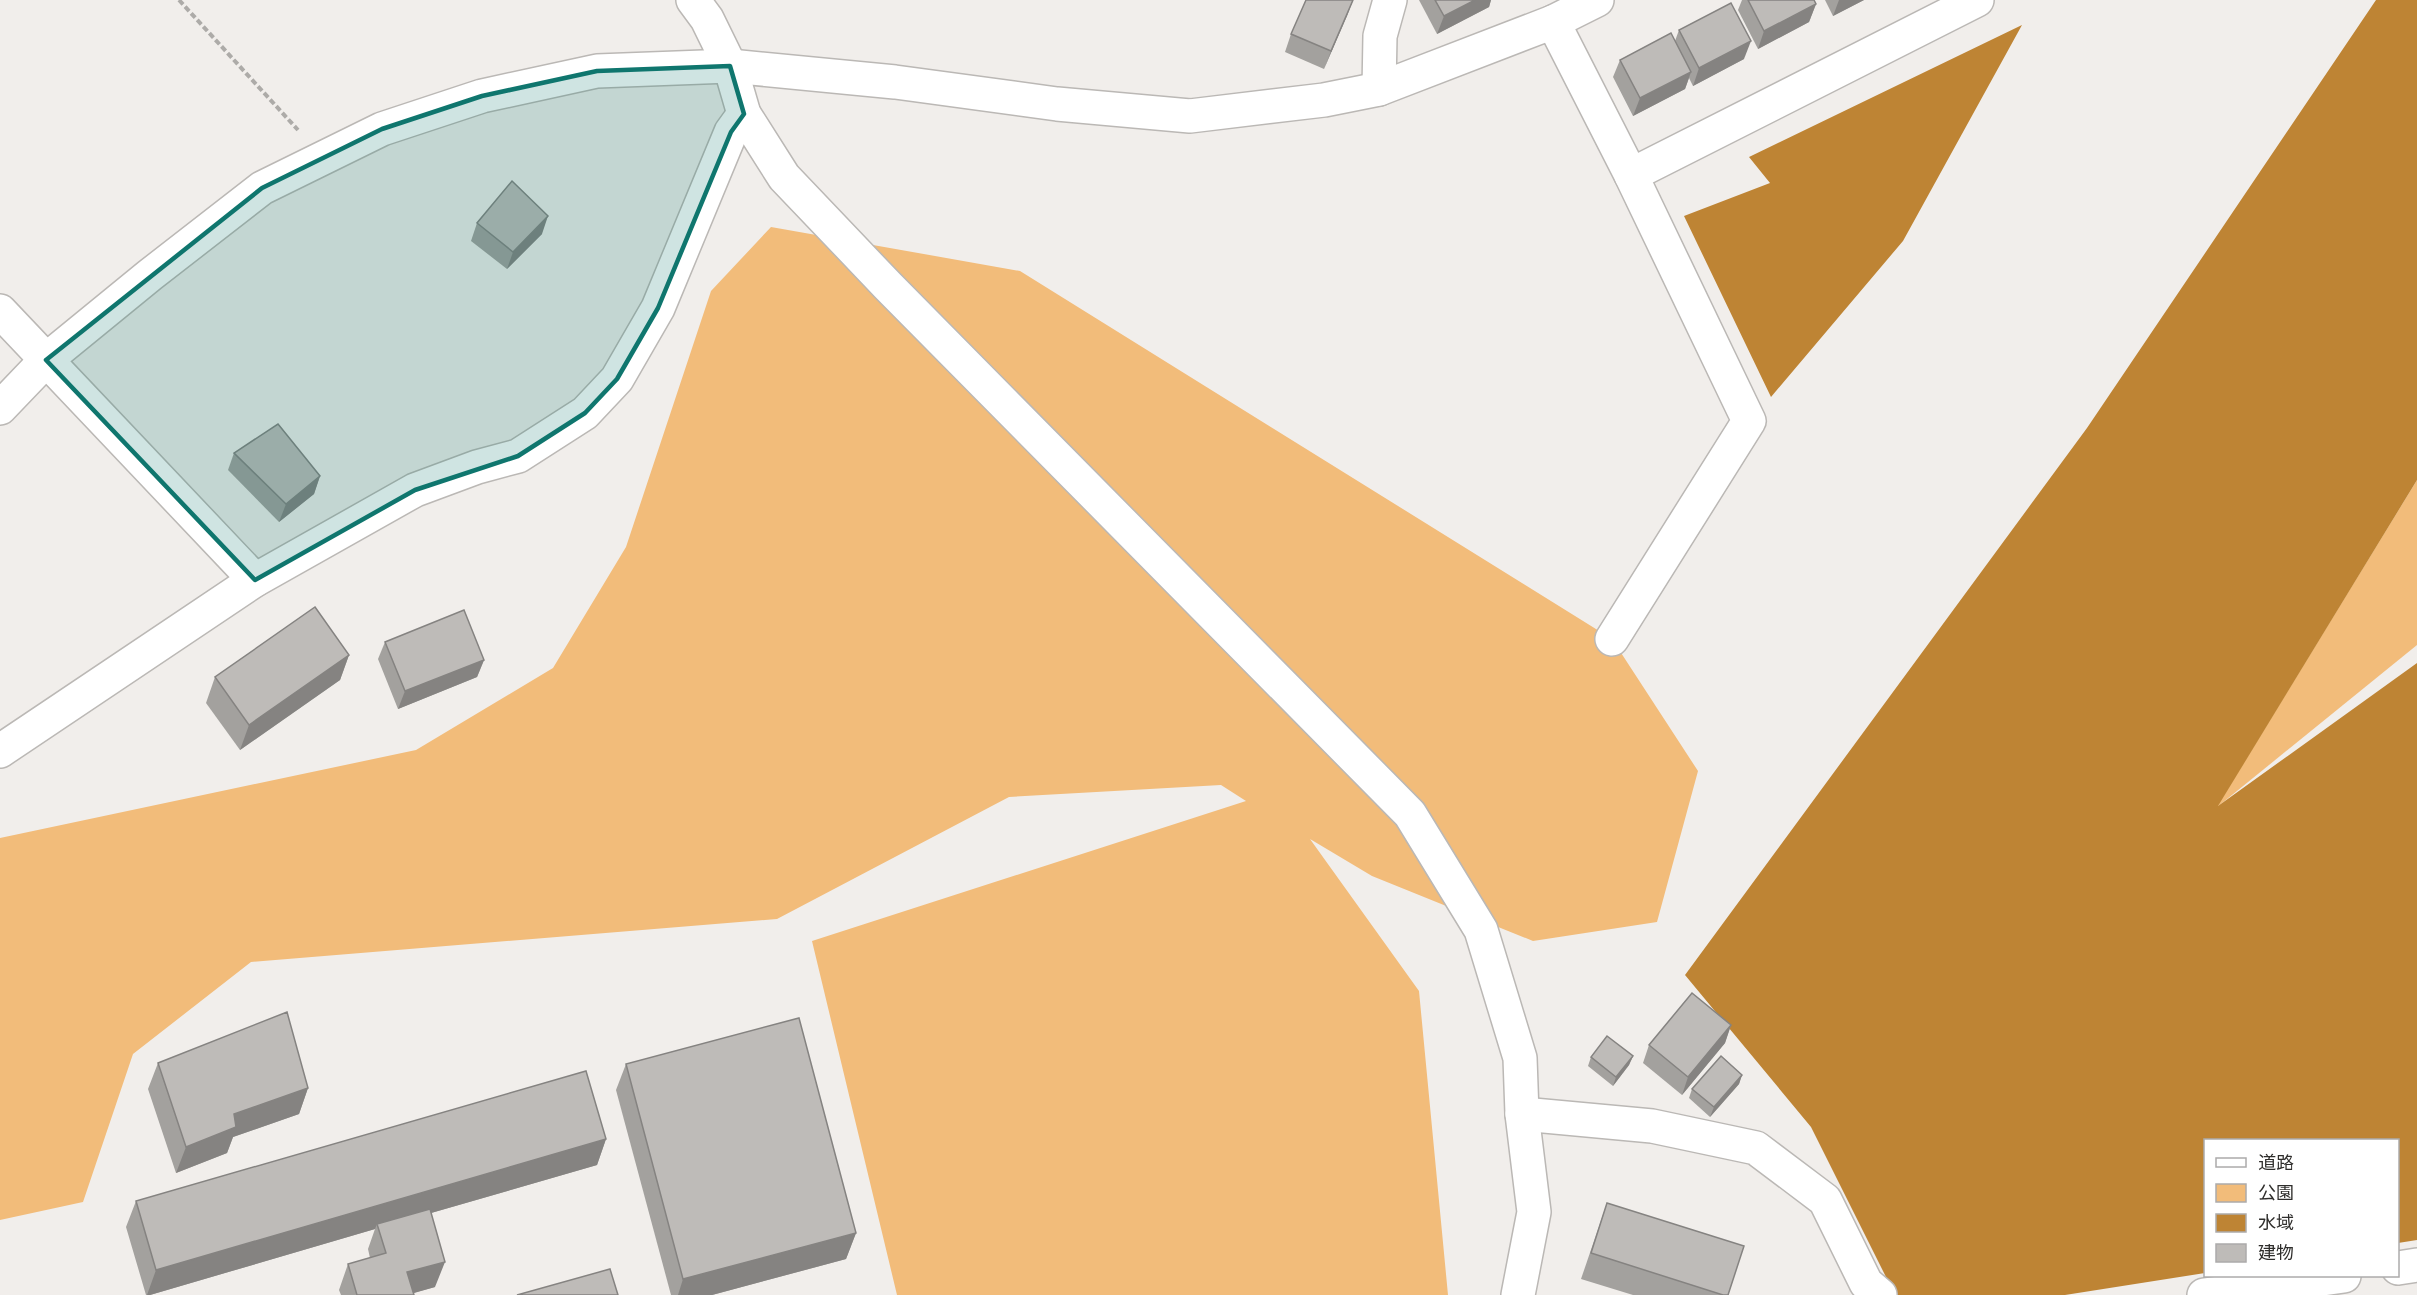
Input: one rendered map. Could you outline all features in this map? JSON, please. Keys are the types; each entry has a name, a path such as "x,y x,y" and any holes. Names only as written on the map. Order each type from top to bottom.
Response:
{"street":[{"path":"693,0 707,19 730,66 744,114 784,177 896,294 1410,814 1481,930 1520,1058 1522,1114 1534,1212 1518,1295"},
{"path":"1379,89 1380,36 1390,0"},
{"path":"0,408 46,360 262,188 382,129 482,96 597,71 730,66 895,82 1057,104 1190,116 1324,100 1379,89 1552,22 1597,0"},
{"path":"1631,175 1977,0"},
{"path":"1552,22 1631,175 1749,421 1612,639"},
{"path":"0,751 255,580 415,490 477,467 518,456 585,413 617,379 658,308 731,132 744,114"},
{"path":"0,311 255,580"},
{"path":"1522,1114 1652,1126 1756,1148 1825,1200 1866,1283 1880,1295"},
{"path":"2399,1268 2417,1265"},
{"path":"2204,1295 2330,1277"}],"path":[{"path":"179,0 300,132 317,160"}],"highlighted area":[{"path":"730,66 744,114 731,132 658,308 617,379 585,413 518,456 415,490 255,580 46,360 262,188 382,129 482,96 597,71"}],"green space":[{"path":"771,227 1020,271 1612,639 1698,771 1657,922 1533,941 1372,876 1310,839 1419,991 1448,1295 897,1295 812,941 1246,801 1221,785 1009,797 777,919 251,962 133,1054 83,1202 0,1220 0,838 416,750 553,668 626,547 711,291"},
{"path":"2417,480 2417,645 2216,808"}],"water":[{"path":"2376,0 2417,0 2417,480 2218,806 2417,663 2417,1240 2399,1243 2399,1139 2204,1139 2204,1273 2065,1295 1895,1295 1811,1127 1685,975 2087,428"},
{"path":"2022,25 1903,241 1771,397 1684,216 1770,183 1749,157"}],"building":[{"path":"1306,0 1353,0 1331,51 1291,34"},
{"path":"1435,0 1475,0 1444,16"},
{"path":"1748,0 1814,0 1816,4 1764,31"},
{"path":"1731,3 1751,41 1699,68 1679,30"},
{"path":"1671,33 1691,72 1640,98 1620,60"},
{"path":"512,181 548,216 513,252 477,223"},
{"path":"278,424 320,476 286,504 234,453"},
{"path":"315,607 349,655 249,725 215,677"},
{"path":"464,610 484,660 405,691 385,642"},
{"path":"1692,993 1731,1025 1688,1077 1649,1045"},
{"path":"287,1012 308,1088 234,1114 236,1127 186,1147 158,1063"},
{"path":"799,1018 856,1233 683,1279 626,1064"},
{"path":"1607,1036 1633,1056 1616,1077 1591,1057"},
{"path":"1721,1056 1742,1075 1714,1107 1692,1089"},
{"path":"586,1071 606,1139 156,1270 136,1201"},
{"path":"1607,1203 1744,1246 1728,1295 1591,1253"},
{"path":"430,1209 445,1262 407,1272 414,1295 357,1295 348,1264 386,1253 377,1224"},
{"path":"610,1269 618,1295 517,1295"}]}
